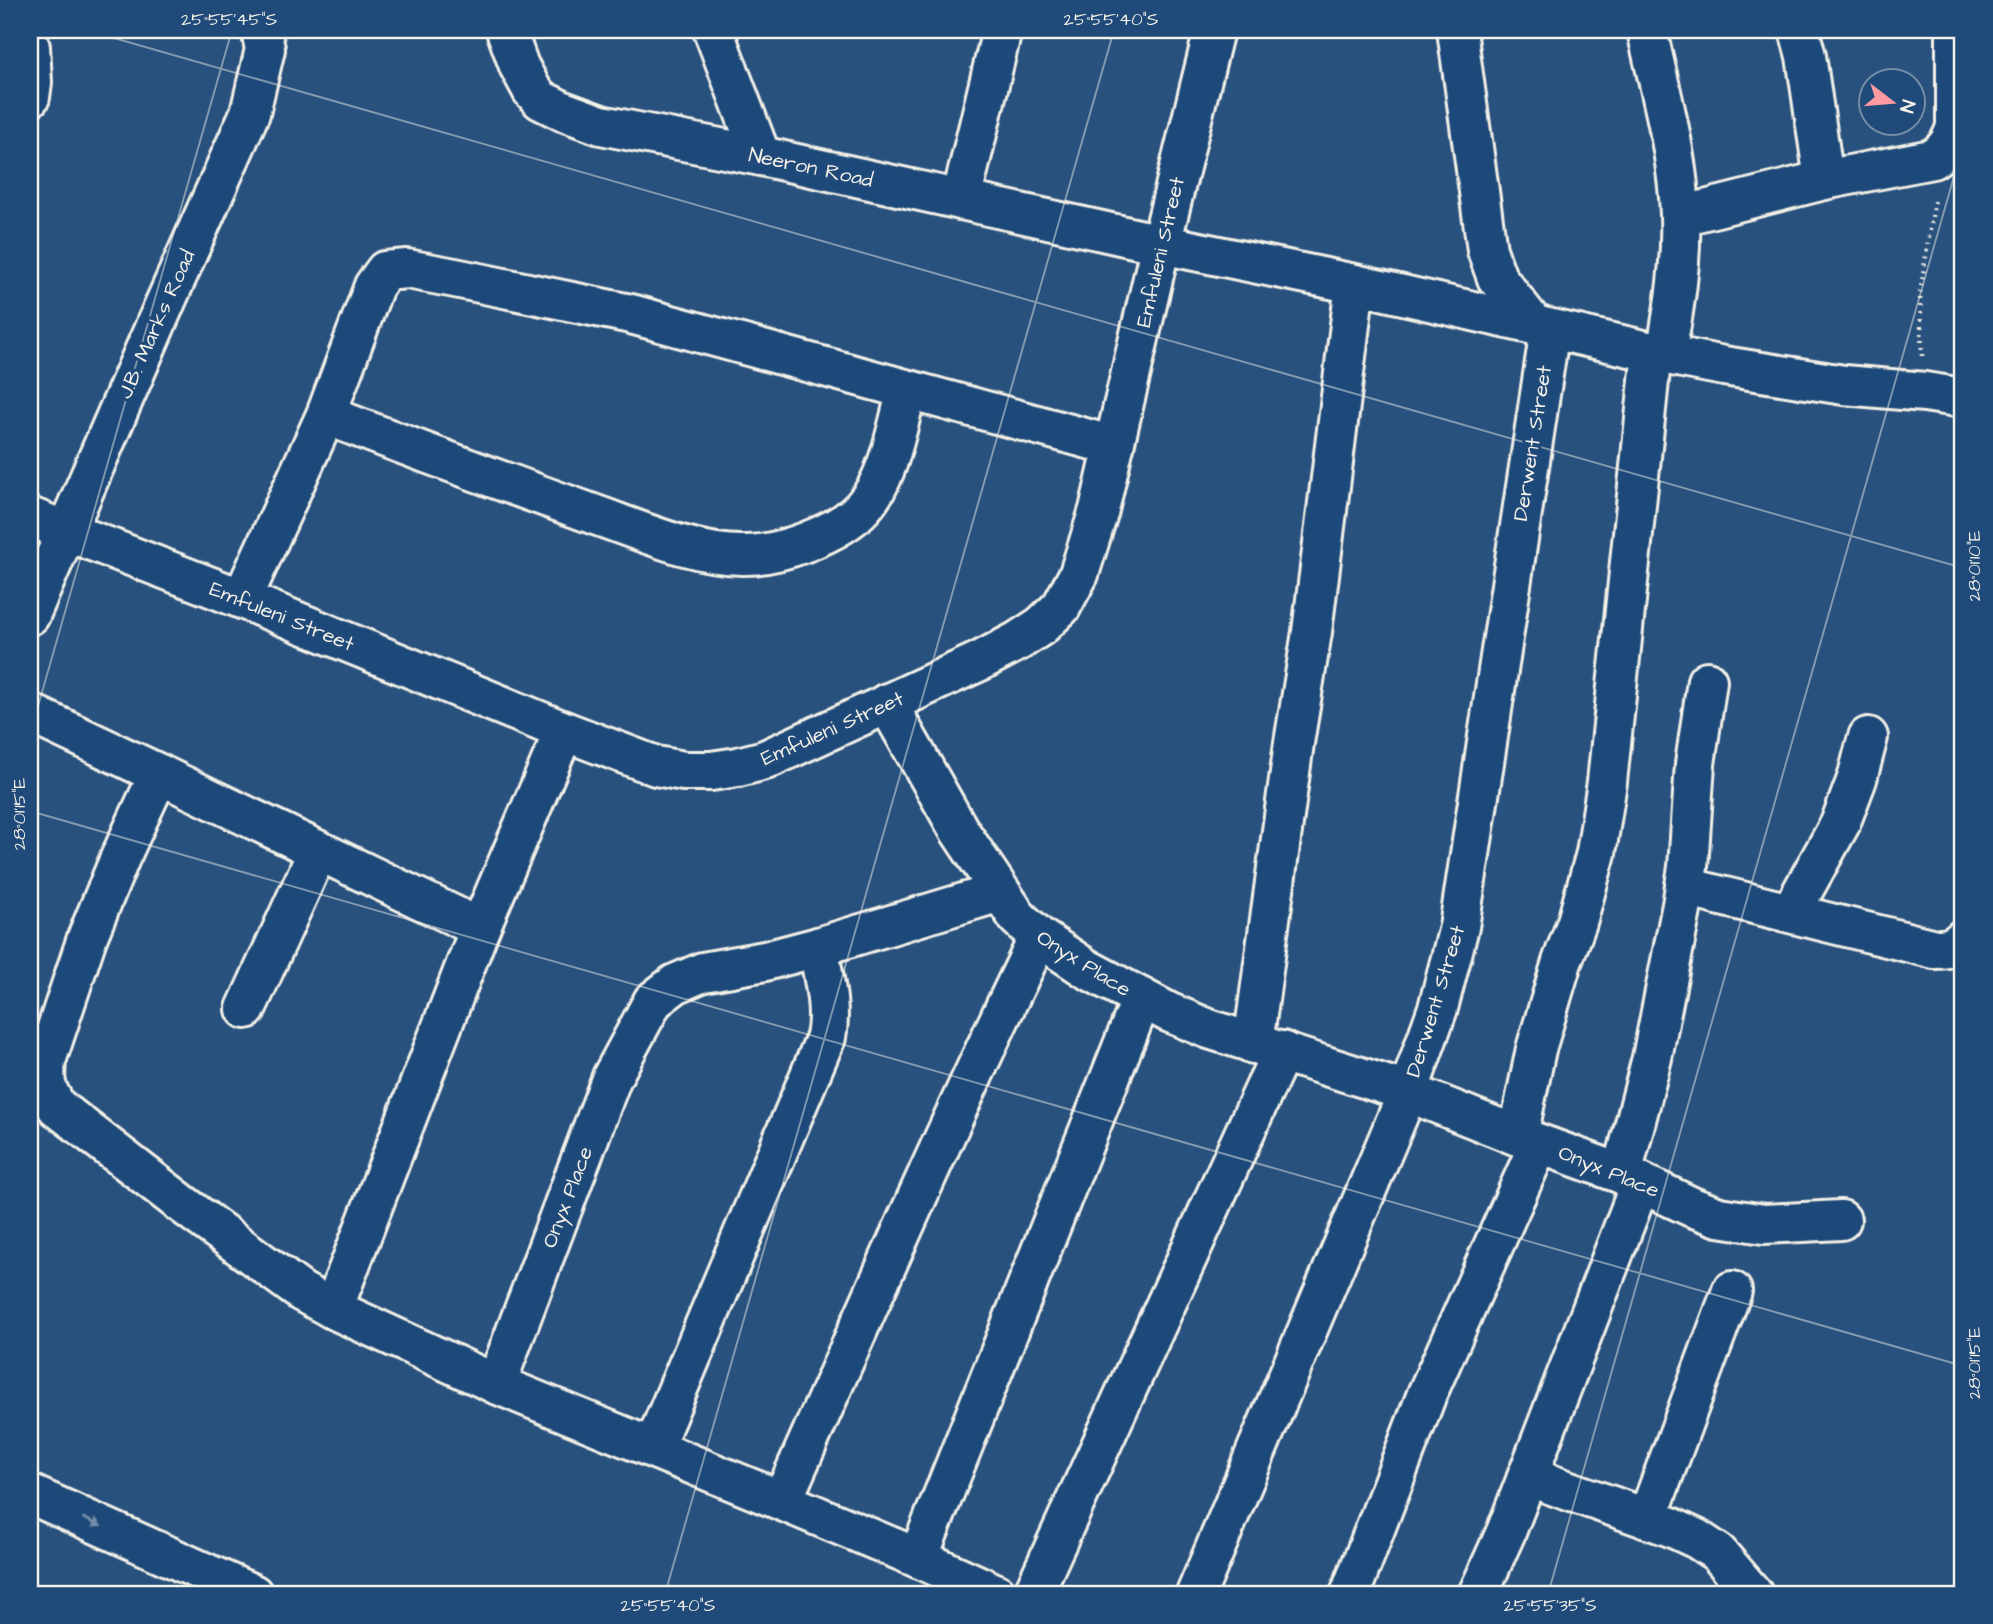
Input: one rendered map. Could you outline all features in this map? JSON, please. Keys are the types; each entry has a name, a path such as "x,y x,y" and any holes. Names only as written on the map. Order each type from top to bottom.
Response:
{"street":[{"name":"J.B. Marks Road","path":"30,615 250,113 265,49 261,30"},
{"name":"Neeron Road","path":"506,30 519,66 532,90 541,100 601,124 1355,284 1659,353 1844,385 1963,398"},
{"path":"713,30 761,156"},
{"name":"Emfuleni Street","path":"30,517 242,599 656,766 684,771 711,771 738,768 765,760 980,662 1041,626 1061,607 1079,574 1099,510 1214,30"},
{"path":"1457,30 1487,250 1497,278 1542,327"},
{"path":"1350,1594 1528,1140 1536,1049 1596,853 1659,353 1679,273 1681,216 1675,159 1647,30"},
{"path":"1799,30 1806,56 1824,180"},
{"path":"1681,216 1824,180 1932,159 1943,152 1952,141 1956,127 1956,30"},
{"path":"961,200 990,33"},
{"path":"30,47 30,97"},
{"path":"242,599 326,415 374,286 386,271 396,269 631,314 1114,446"},
{"path":"1034,1594 1268,1048 1294,743 1311,632 1355,284"},
{"name":"Derwent Street","path":"1196,1594 1408,1091 1438,1008 1459,927 1542,327"},
{"path":"326,415 491,478 672,542 740,555 774,551 828,533 861,509 882,480 907,390"},
{"path":"1478,1594 1527,1476 1631,1178 1685,887 1695,764 1707,681"},
{"path":"887,703 959,830 1000,892"},
{"path":"30,713 480,928"},
{"path":"333,1309 480,928 564,731"},
{"path":"1791,912 1843,815 1857,779 1868,737"},
{"path":"159,774 120,858 88,937 46,1061 44,1080 48,1094 57,1107 302,1292 333,1309 496,1384 918,1558 997,1594"},
{"path":"246,1009 318,851"},
{"path":"1685,887 1935,949 1948,949 1963,939"},
{"name":"Onyx Place","path":"496,1384 612,1077 653,1001 675,984 703,972 765,961 818,947 1000,892 1018,918 1039,937 1087,969 1209,1029 1408,1091 1631,1178 1719,1217 1764,1224 1841,1220"},
{"path":"782,1501 928,1171 1039,937"},
{"path":"653,1448 826,1037 828,1006 818,947"},
{"path":"918,1558 1142,998"},
{"path":"1647,1519 1732,1291"},
{"path":"1527,1476 1697,1539 1718,1553 1753,1594"},
{"path":"30,1494 253,1594"}],"path":[{"path":"1925,392 1920,293 1943,152"}]}
